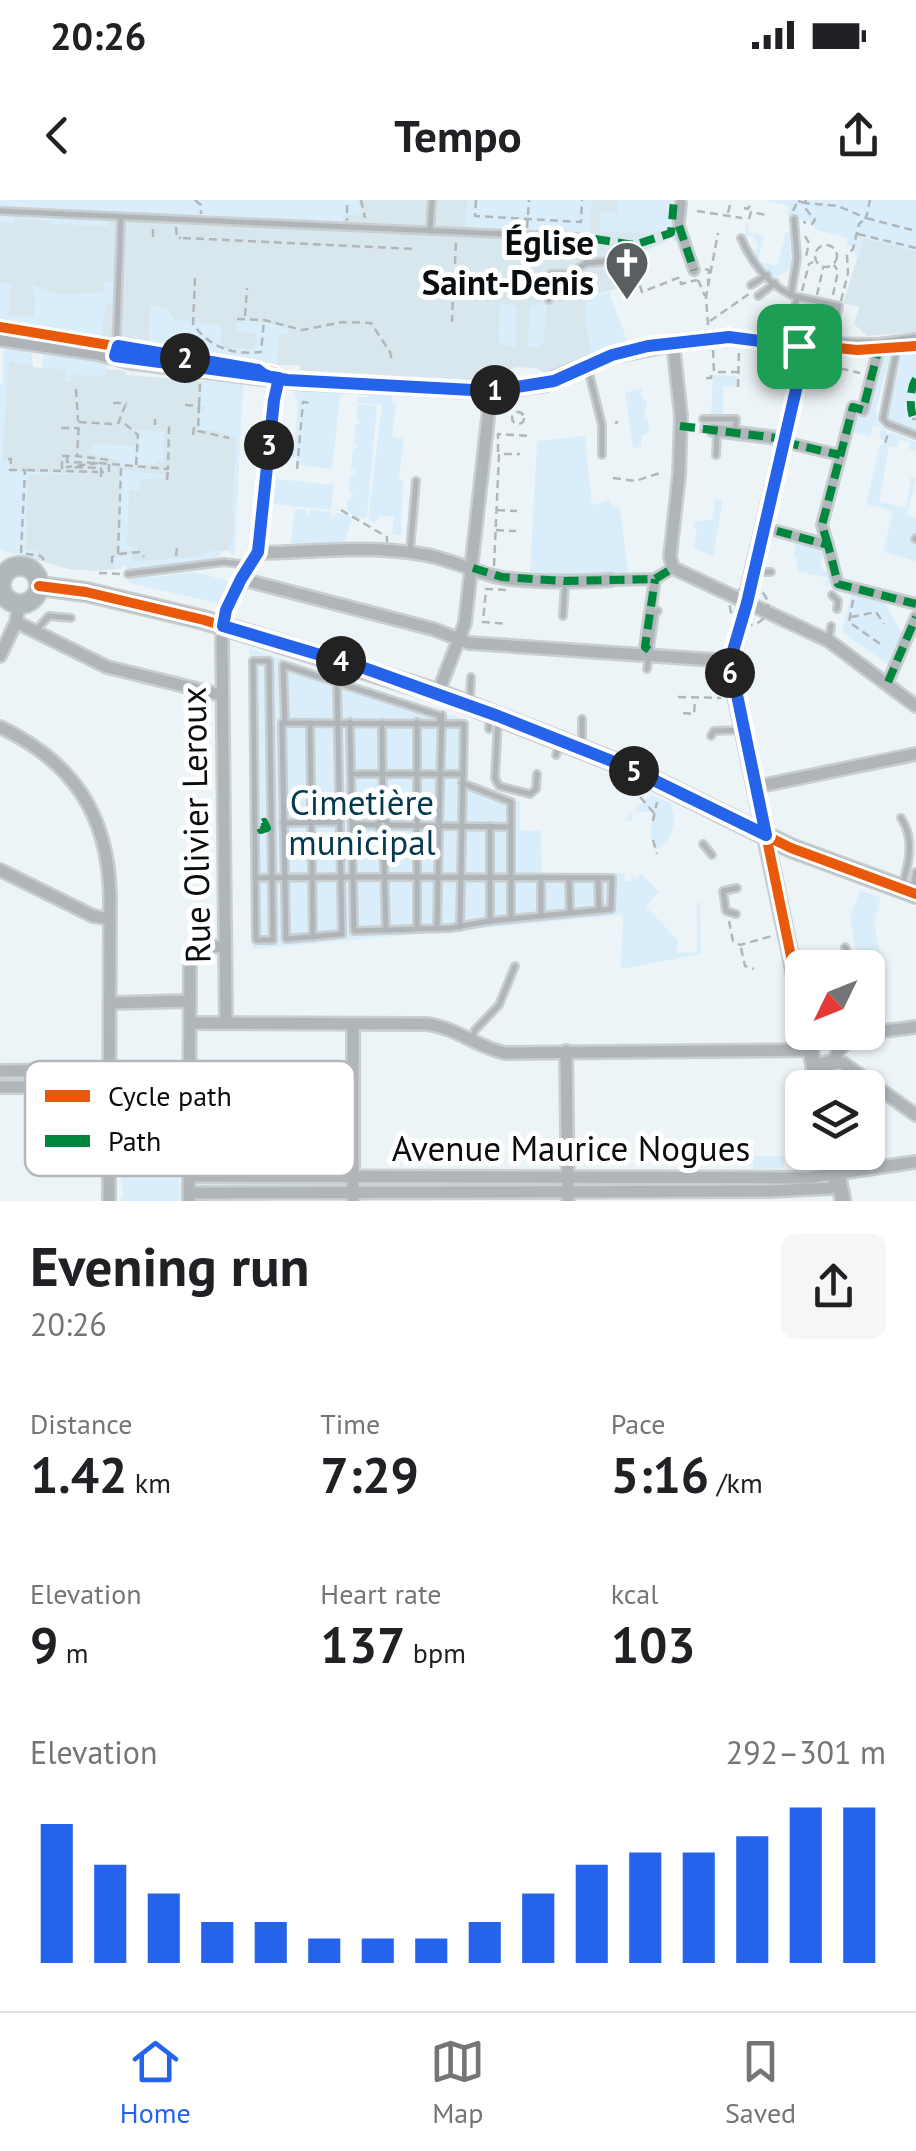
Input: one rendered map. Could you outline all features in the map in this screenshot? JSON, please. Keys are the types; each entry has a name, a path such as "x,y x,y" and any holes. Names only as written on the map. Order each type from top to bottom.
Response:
{"main road":[{"path":"0,338 279,378 454,385 554,381 612,355 673,342 741,338 806,346 916,342"},
{"path":"14,566 26,567 36,574 39,586 18,613 2,583 14,566"},
{"path":"39,586 86,592 223,626 438,693 559,748 582,748 627,767 704,809 765,828"},
{"path":"627,767 677,782 765,828 906,891"}],"street":[{"path":"681,203 679,224 695,274"},
{"path":"673,342 683,426 670,557 673,568 829,640 916,706"},
{"path":"791,950 769,882 765,828 730,661 752,579 773,530 784,440 806,346"},
{"path":"879,346 863,410 853,408 822,525 838,584 916,604"},
{"path":"223,626 226,610 258,552 279,378"},
{"path":"438,693 465,622 493,384"},
{"path":"724,432 784,440 840,455"},
{"path":"773,530 828,544"},
{"path":"258,552 278,548 362,548 410,552 502,578 565,581 655,579 673,568"},
{"path":"241,579 469,643 649,652 730,661"},
{"path":"649,652 644,647 655,579"},
{"path":"0,656 18,613 36,632 107,667 222,695"},
{"path":"888,682 916,617"},
{"name":"Rue Olivier Leroux","path":"223,626 226,1022"},
{"path":"0,727 43,752 84,796 105,847 108,1061"},
{"path":"755,787 916,754"},
{"path":"0,870 94,916 109,919"},
{"path":"191,1061 193,951 201,946 225,946"},
{"path":"110,1003 190,1001"},
{"path":"192,1023 439,1026 505,1053 810,1050 814,1068 834,1062 843,1064 916,1115"},
{"path":"353,1024 353,1061"},
{"path":"834,1062 837,1049 847,1040 916,1027"},
{"path":"566,1051 568,1197"},
{"path":"0,1070 25,1072"},
{"path":"0,1087 25,1085"},
{"path":"838,1176 916,1162"},
{"path":"836,1170 843,1201"},
{"path":"189,1197 190,1176"},
{"name":"Avenue Maurice Nogues","path":"190,1176 838,1176"},
{"path":"353,1176 353,1197"},
{"path":"660,1176 660,1196"},
{"name":"Avenue Maurice Nogues","path":"189,1197 660,1196 831,1188 838,1176"}],"lane":[{"path":"430,230 432,200"},
{"path":"0,210 590,238 586,264"},
{"path":"115,356 122,218"},
{"path":"787,345 796,296 794,219"},
{"path":"742,238 750,257 774,283 796,296 835,305 835,346"},
{"path":"550,300 551,274 570,274 586,264 626,260"},
{"path":"754,291 766,276"},
{"path":"754,291 774,283"},
{"path":"897,345 885,422 916,435"},
{"path":"587,366 602,426 602,456"},
{"path":"703,419 736,420 724,432 716,455"},
{"path":"410,552 416,481"},
{"path":"128,574 224,562 250,565"},
{"path":"752,579 771,572"},
{"path":"563,616 565,581"},
{"path":"832,595 838,600 837,609"},
{"path":"647,670 654,613 658,612"},
{"path":"36,632 48,616 71,618"},
{"path":"829,640 831,626"},
{"path":"270,661 270,723 273,940 256,940 253,662 270,661"},
{"path":"338,683 342,934 286,939 283,665 438,715 441,724"},
{"path":"470,705 471,677"},
{"path":"437,928 442,715"},
{"path":"493,719 496,781 502,788 527,795 536,789 537,774"},
{"path":"582,719 582,748"},
{"path":"310,722 313,937"},
{"path":"256,878 312,877 354,877 384,877 417,877 438,877 511,879 612,878 611,909 460,927 354,931 354,877 350,722"},
{"path":"382,722 386,930"},
{"path":"416,928 417,722"},
{"path":"254,723 464,724 460,927"},
{"path":"710,736 714,731 743,730"},
{"path":"351,774 462,774"},
{"path":"462,783 511,802 512,918"},
{"path":"901,818 906,824 911,856 906,891"},
{"path":"272,824 340,822"},
{"path":"352,824 511,826"},
{"path":"490,826 490,921"},
{"path":"703,844 712,855"},
{"path":"906,891 916,872"},
{"path":"540,878 541,916"},
{"path":"569,878 570,912"},
{"path":"598,878 599,910"},
{"path":"736,914 726,911 722,890 737,888"},
{"path":"470,1041 475,1030 500,1006 515,966"}],"path":[{"path":"195,200 201,205"},
{"path":"201,205 209,200"},
{"path":"361,200 367,228"},
{"path":"476,200 475,216 581,222 582,200"},
{"path":"527,229 529,200"},
{"path":"728,214 731,200"},
{"path":"806,201 815,220 812,224 794,219 798,200 806,201 838,206 863,221 916,232"},
{"path":"838,206 839,200"},
{"path":"847,255 853,249 870,200"},
{"path":"744,208 748,209 751,203"},
{"path":"200,220 201,205"},
{"path":"346,215 347,205"},
{"path":"697,211 742,218"},
{"path":"749,220 751,212 766,215"},
{"path":"153,237 154,225 178,227 177,238 414,249"},
{"path":"183,238 184,227"},
{"path":"455,264 456,232"},
{"path":"718,232 706,297 708,323 754,291"},
{"path":"856,233 916,248"},
{"path":"247,241 248,234"},
{"path":"807,240 816,250"},
{"path":"816,250 828,245 837,254 847,255"},
{"path":"814,261 816,250"},
{"path":"834,266 837,254"},
{"path":"835,305 848,264 847,255"},
{"path":"806,256 824,267 848,264"},
{"path":"524,299 526,261"},
{"path":"796,296 808,264 814,261"},
{"path":"834,266 838,270 835,305"},
{"path":"817,296 824,267"},
{"path":"641,276 637,277 642,292 709,270 709,282"},
{"path":"452,322 454,272"},
{"path":"681,284 695,274"},
{"path":"695,274 706,297"},
{"path":"680,277 681,284"},
{"path":"195,278 193,324 210,343 226,350 262,352 264,320"},
{"path":"670,281 681,284"},
{"path":"245,319 247,288"},
{"path":"435,293 468,294"},
{"path":"477,295 489,295"},
{"path":"237,319 264,320 302,330 343,322 371,323 392,361"},
{"path":"738,387 741,338"},
{"path":"835,346 834,366 872,376"},
{"path":"706,378 714,372 714,360"},
{"path":"493,365 493,384"},
{"path":"714,372 738,372"},
{"path":"200,382 198,431 230,438"},
{"path":"76,389 78,456"},
{"path":"62,428 115,424 126,403 113,402"},
{"path":"297,469 303,402 310,403"},
{"path":"185,405 206,408"},
{"path":"155,425 156,418"},
{"path":"125,424 138,435 136,467"},
{"path":"516,435 517,424"},
{"path":"885,443 890,425"},
{"path":"168,480 169,426"},
{"path":"193,436 194,427"},
{"path":"494,566 498,434 530,436"},
{"path":"498,454 520,454"},
{"path":"8,459 10,470 101,474 109,472 109,460 62,456 65,470"},
{"path":"68,456 67,462 168,469"},
{"path":"65,470 100,463"},
{"path":"118,554 121,466"},
{"path":"25,470 21,553 44,560"},
{"path":"613,478 634,481 660,473"},
{"path":"120,505 128,505"},
{"path":"341,510 387,537 387,544"},
{"path":"496,510 517,511"},
{"path":"495,530 516,531"},
{"path":"118,536 127,536"},
{"path":"176,548 176,556"},
{"path":"112,563 112,556 118,554 140,552 144,557"},
{"path":"99,573 128,574"},
{"path":"844,628 855,588"},
{"path":"508,624 484,622 486,589 510,590"},
{"path":"849,620 876,612 884,624"},
{"path":"849,620 882,646"},
{"path":"678,697 720,698"},
{"path":"683,713 694,714 695,698"},
{"path":"640,797 654,813"},
{"path":"654,821 657,802"},
{"path":"653,840 657,854"},
{"path":"719,914 729,920 745,966 754,969"},
{"path":"740,946 774,936"}],"shaded area":[{"path":"0,200 679,200 679,240 672,238 628,259 632,272 625,263 613,267 620,288 587,296 585,316 592,357 548,375 537,368 516,367 498,374 490,385 322,376 300,373 300,365 279,365 277,369 0,321"},
{"path":"864,238 916,251 916,332 867,336 854,324 859,307 843,303"},
{"path":"4,347 31,351 33,367 42,368 44,353 101,361 106,369 125,371 126,375 243,384 234,556 228,550 221,551 219,557 95,571 68,569 0,549"}],"green space":[{"path":"0,200 358,200 361,209 358,215 343,215 343,221 0,207"},
{"path":"467,200 592,200 590,232 465,227"},
{"path":"618,200 679,200 677,227 652,233 600,232 601,212 617,213"},
{"path":"765,200 916,200 916,251 864,238 858,259 851,246 847,246 848,238 814,229 814,223 787,216 789,206"},
{"path":"0,215 109,220 107,226 14,218 13,223 0,222"},
{"path":"749,223 748,232 764,236 758,260 751,252 759,248 753,235 746,237"},
{"path":"786,232 790,234 791,268 775,278 760,261 777,266"},
{"path":"110,279 114,279 114,302 105,304 102,338 0,321 0,283 13,283 9,316 34,317 32,284 58,294 103,293 104,282 111,283"},
{"path":"609,292 628,343 592,356 585,316 587,296"},
{"path":"500,303 517,306 515,347 503,346 498,340"},
{"path":"546,305 544,343 527,347 530,307"},
{"path":"150,306 166,307 174,320 222,325 221,348 255,349 256,334 236,330 237,320 288,328 288,334 279,334 277,369 149,346"},
{"path":"4,347 31,351 32,366 9,361 2,460 10,461 10,471 98,474 28,475 26,550 38,551 37,562 0,549 0,383"},
{"path":"916,348 916,430 888,416 902,355 906,349"},
{"path":"44,353 101,361 106,365 106,374 72,375 71,382 64,381 66,369 42,368"},
{"path":"880,354 890,356 876,409 878,424 887,431 886,441 879,439 881,428 873,426 870,436 850,432"},
{"path":"713,375 737,376 737,387 723,386 723,417 711,416"},
{"path":"202,382 243,384 234,556 229,550 234,525 237,439 199,430 200,411 206,407 200,406"},
{"path":"301,388 347,391 340,396 332,469 296,465 296,458 281,456 282,448 294,450 298,401 294,392"},
{"path":"643,389 640,395 647,401 644,419 648,420 649,432 642,436 641,447 633,448 625,393"},
{"path":"368,390 393,391 392,401 396,402 392,437 404,439 399,479 403,480 401,535 392,534 394,517 379,515 376,522 368,520 382,405 357,402 358,397 367,397"},
{"path":"357,404 377,406 367,518 356,518 347,511 347,500 354,495 349,493 350,475 357,472 351,468 353,450 359,446 354,444 355,425 361,423 356,418"},
{"path":"137,430 164,432 163,464 157,461 138,465"},
{"path":"890,432 916,442 916,451 909,449 910,442 899,440 897,447 889,446 879,502 906,508 911,477 916,478 907,515 916,518 916,531 911,537 916,540 916,561 883,552 893,511 866,504 880,444 886,444"},
{"path":"585,436 592,505 610,500 613,508 620,506 628,573 555,578 530,575 537,441"},
{"path":"93,444 136,446 136,465 120,465 120,461 90,453"},
{"path":"122,469 164,475 164,479 141,479 140,490 129,490 127,546 138,550 119,550"},
{"path":"272,471 277,472 277,479 334,485 331,510 269,504"},
{"path":"715,499 723,500 713,557 694,548 694,522 713,519"},
{"path":"295,509 305,510 307,516 311,510 330,512 333,519 336,513 347,514 352,519 344,542 291,544"},
{"path":"796,542 824,550 820,568 831,573 829,586 825,586 827,578 797,571"},
{"path":"220,551 219,557 114,569 114,558 131,554 133,562 193,557"},
{"path":"194,572 229,581 221,604 129,583 128,575 154,577"},
{"path":"852,592 883,600 903,635 890,666 842,632"},
{"name":"Cimetière municipal","path":"249,648 439,710 439,715 468,721 465,782 520,802 520,830 541,831 542,873 624,873 625,881 631,881 631,874 636,879 641,874 659,892 646,907 677,939 677,953 697,952 697,902 700,903 701,954 621,969 623,915 253,949"},
{"path":"650,795 670,803 673,829 657,850 651,840 652,812 633,811"},
{"path":"860,890 881,898 874,922 879,950 856,950 850,917"},
{"path":"0,1075 25,1075 25,1082 0,1083"},
{"path":"752,1156 784,1156 784,1168 753,1169"},
{"path":"121,1176 179,1176 181,1201 119,1201 123,1196"},
{"path":"340,1181 340,1188 205,1189 198,1184 205,1182"},
{"path":"555,1181 556,1186 365,1185 366,1182"}],"tunnel":[{"path":"686,427 713,430"}],"marked path":[{"path":"595,239 634,245 671,233 674,200"},
{"path":"679,226 694,270"},
{"path":"828,545 822,525 853,407 863,410 879,347"},
{"path":"916,379 911,401 916,423"},
{"path":"680,426 785,439"},
{"path":"784,442 840,455"},
{"path":"777,531 828,545 838,584 916,604"},
{"path":"473,568 502,577 565,581 655,579 673,568"},
{"path":"649,650 645,647 655,579"},
{"path":"888,682 916,617"},
{"path":"264,822 267,828 261,830 259,825 264,822"}],"cycle path":[{"path":"0,327 258,370 264,376"},
{"path":"258,370 296,381 491,391 546,383 612,355 729,337 857,350 916,346"},
{"path":"223,626 241,579 258,553 279,378"},
{"path":"39,586 86,592 204,620 438,693 627,767 791,848 916,894"},
{"path":"766,835 790,950"}],"place":[{"name":"Église Saint-Denis","path":"627,301"}],"route":[{"path":"799,346 729,337 648,346 612,355 554,381 491,391 287,380 279,378 264,376 258,370 118,346 115,356 153,363 279,378 258,552 226,610 223,626 364,668 561,740 627,767 766,835 730,661 806,346 799,346"}]}
